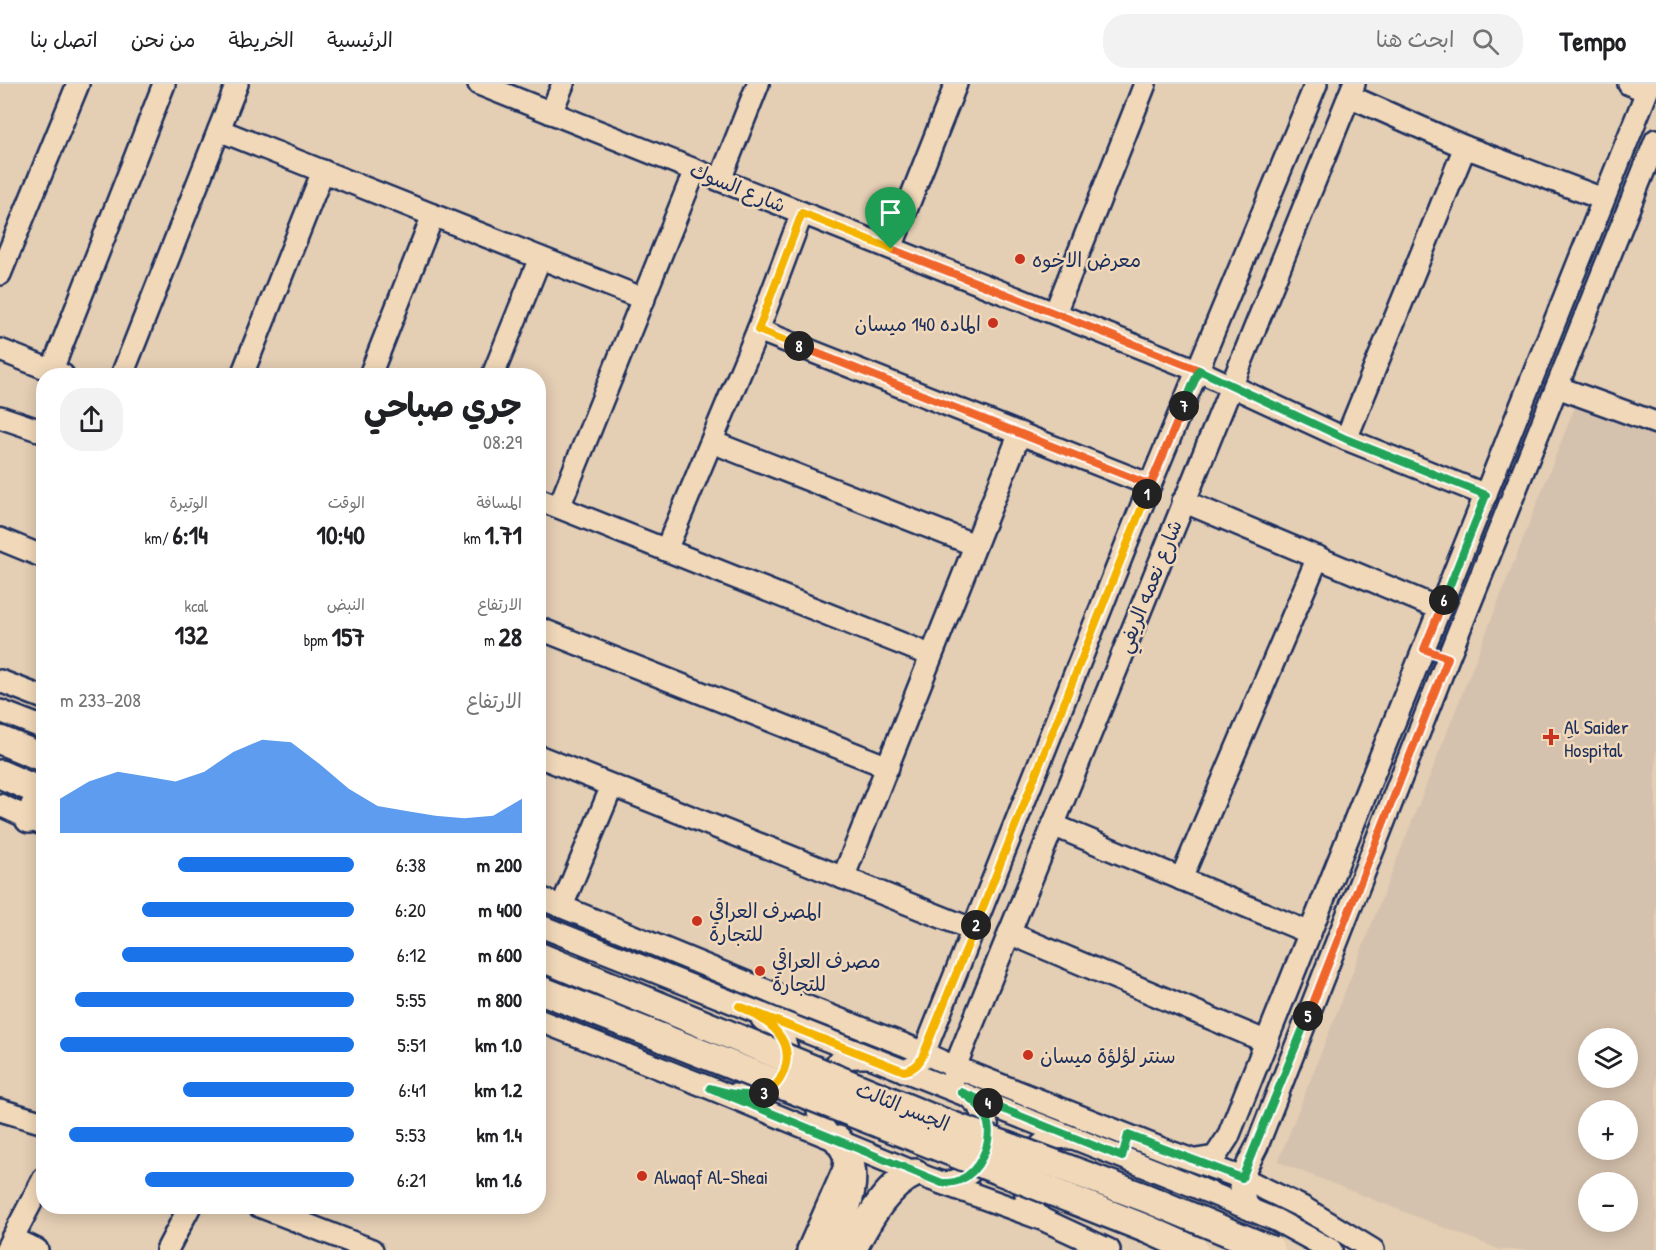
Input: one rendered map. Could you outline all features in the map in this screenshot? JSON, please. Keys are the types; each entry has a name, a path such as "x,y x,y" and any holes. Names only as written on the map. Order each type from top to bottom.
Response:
{"main road":[{"path":"0,741 36,755"},
{"path":"0,774 36,789"},
{"name":"الجسر الثالث","path":"546,959 929,1117 1146,1198 1270,1250"},
{"name":"الجسر الثالث","path":"546,992 1147,1229 1194,1250"},
{"path":"827,1250 845,1211 852,1176 851,1161 837,1141"},
{"path":"852,1250 873,1214 891,1190 901,1180 915,1173"}],"street":[{"path":"0,274 78,84"},
{"path":"60,368 164,84"},
{"path":"125,368 237,84"},
{"name":"شارع السوك","path":"479,84 1199,370 1346,439 1486,495"},
{"path":"551,113 563,84"},
{"path":"720,180 758,84"},
{"path":"891,249 956,84"},
{"path":"1055,313 1145,84"},
{"name":"شارع نعمه الريفي","path":"904,1071 916,1066 924,1053 1150,485 1316,84"},
{"path":"1196,1160 1215,1157 1228,1137 1603,199 1642,86"},
{"path":"1351,90 1465,147 1603,199"},
{"name":"شارع نعمه الريفي","path":"957,1091 952,1083 955,1067 1351,90"},
{"path":"219,130 644,299"},
{"path":"1259,1213 1243,1202 1240,1190 1242,1178 1257,1146 1557,387 1652,162 1656,140"},
{"path":"1346,439 1465,147"},
{"path":"559,507 695,170"},
{"path":"245,368 323,171"},
{"path":"666,550 758,330 802,213"},
{"path":"372,368 433,215"},
{"path":"496,368 540,258"},
{"path":"758,330 1150,485"},
{"path":"0,350 45,368"},
{"path":"1557,387 1656,423"},
{"path":"0,417 36,429"},
{"path":"843,878 1020,433"},
{"path":"712,442 975,545"},
{"path":"1183,501 1440,609"},
{"path":"546,502 930,655"},
{"path":"0,539 36,553"},
{"path":"1181,879 1318,557"},
{"path":"546,631 888,767"},
{"path":"1424,649 1448,658"},
{"path":"0,681 36,695"},
{"path":"0,711 36,725"},
{"path":"546,759 974,930"},
{"path":"562,906 612,786"},
{"path":"0,805 36,822"},
{"path":"1053,825 1310,933"},
{"path":"546,900 955,1067 1242,1178 1304,1208 1373,1250"},
{"path":"546,928 1079,1139 1259,1213 1331,1250"},
{"path":"1009,933 1267,1042"},
{"path":"710,1088 734,1095 752,1096 769,1091 781,1080 784,1072 787,1062 786,1046 781,1037 774,1028 739,1006"},
{"path":"546,1023 915,1173 1042,1219 1109,1250"},
{"path":"808,1250 844,1169 845,1160 837,1141 824,1131 817,1113 820,1088 834,1066 846,1058 868,1057"},
{"path":"942,1183 952,1183 963,1179 981,1160 986,1150 988,1124 984,1113 972,1098 957,1091"},
{"path":"0,1110 36,1121"},
{"path":"1122,1157 1128,1135"},
{"path":"1228,1137 1226,1152 1235,1160 1246,1159 1257,1146"},
{"path":"1042,1219 1029,1205 1025,1193 1025,1179 1029,1166 1043,1143 1054,1138 1079,1139"},
{"path":"36,1193 9,1244 37,1250"},
{"path":"167,1250 186,1214"},
{"path":"280,1214 372,1250"}],"shaded area":[{"name":"ِAl Saider Hospital","path":"1576,404 1656,436 1656,1250 1501,1250 1278,1162"}],"place":[{"name":"معرض الاخوه","path":"1020,259"},
{"name":"الماده 140 ميسان","path":"993,323"},
{"name":"ِAl Saider Hospital","path":"1551,737"},
{"name":"المصرف العراقي للتجارة","path":"697,921"},
{"name":"مصرف العراقي للتجارة","path":"760,971"},
{"name":"سنتر لؤلؤة ميسان","path":"1028,1055"},
{"name":"Alwaqf Al-Sheai","path":"642,1176"}],"route":[{"path":"891,249 802,213 758,330 1150,485 1174,428 1199,370 1346,439 1486,495 1424,649 1448,658 1257,1146 1242,1178 1128,1135 1122,1157 961,1092 972,1098 984,1113 988,1124 986,1150 981,1160 963,1179 952,1183 942,1183 710,1088 734,1095 752,1096 769,1091 781,1080 784,1072 787,1062 786,1046 781,1037 774,1028 739,1006 904,1071 910,1070 921,1060 1150,485 1199,370 891,249"}]}
